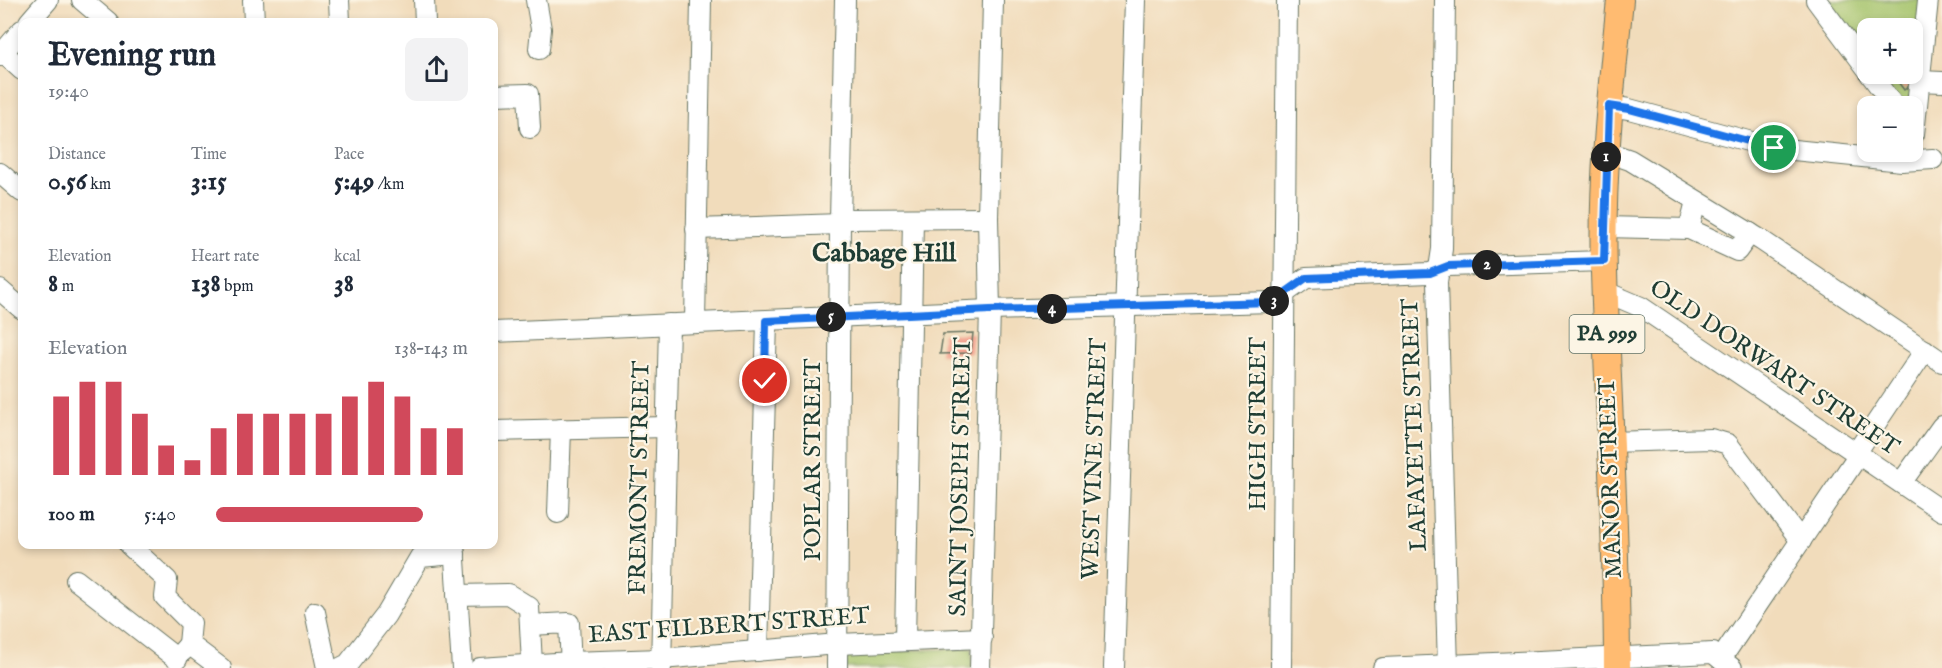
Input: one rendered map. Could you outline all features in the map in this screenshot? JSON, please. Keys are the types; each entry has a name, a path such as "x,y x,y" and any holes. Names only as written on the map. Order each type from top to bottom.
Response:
{"main road":[{"name":"MANOR STREET","path":"1617,663 1604,261 1609,106 1620,0"}],"street":[{"path":"32,18 48,0"},
{"path":"82,0 103,18"},
{"path":"253,0 254,18"},
{"path":"339,0 340,18"},
{"path":"424,0 425,18"},
{"path":"536,0 541,29 539,50"},
{"path":"695,322 700,0"},
{"name":"POPLAR STREET","path":"837,668 840,221 845,0"},
{"name":"SAINT JOSEPH STREET","path":"980,668 990,310 988,218 993,0"},
{"name":"WEST VINE STREET","path":"1114,668 1135,0"},
{"name":"HIGH STREET","path":"1281,668 1287,0"},
{"name":"LAFAYETTE STREET","path":"1445,0 1442,249 1437,282 1448,666"},
{"path":"1816,0 1857,56"},
{"path":"1923,51 1928,0"},
{"path":"18,34 1,53 18,66"},
{"path":"1923,81 1942,82"},
{"path":"498,95 528,94 530,128"},
{"path":"1609,106 1629,109 1774,148 1938,164"},
{"path":"1923,145 1938,164"},
{"path":"1607,152 1630,160 1750,233 1942,362"},
{"path":"0,173 18,189"},
{"path":"1689,230 1696,201"},
{"path":"696,229 840,221 988,218"},
{"path":"905,641 913,219"},
{"path":"1605,227 1689,230 1737,251 1750,233"},
{"path":"498,332 990,310 1272,302 1306,278 1430,273 1448,266 1604,261"},
{"path":"0,290 18,306"},
{"name":"OLD DORWART STREET","path":"1606,292 1641,307 1942,511"},
{"path":"751,657 766,321"},
{"name":"FREMONT STREET","path":"661,663 669,324"},
{"path":"1383,668 1617,663 1713,653 1726,663 1801,541 1925,350"},
{"path":"1901,483 1942,426"},
{"path":"498,430 667,427"},
{"path":"558,513 561,429"},
{"path":"1610,442 1711,439 1728,444 1801,541"},
{"path":"76,580 178,663 189,644 191,622 165,597 167,580 133,549"},
{"path":"340,668 348,664 386,615 420,557 455,549 462,668"},
{"path":"457,595 508,594 529,607 532,664"},
{"path":"315,612 327,668"},
{"path":"530,625 569,622 571,665"},
{"name":"EAST FILBERT STREET","path":"480,668 532,664 661,663 751,657 838,644 982,638"},
{"path":"189,644 221,668"}],"green space":[{"path":"1822,0 1924,0 1922,18 1857,18 1857,50"},
{"path":"1882,84 1914,84 1913,96 1892,96"},
{"path":"972,648 972,668 846,668 847,653"}],"building":[{"path":"1900,84 1909,84 1909,86 1904,90"},
{"path":"973,333 971,353 940,354 943,334"}],"district":[{"name":"Cabbage Hill","path":"884,253"}],"route":[{"path":"765,381 766,321 990,310 1272,302 1306,278 1430,273 1448,266 1604,261 1609,106 1629,109 1774,148"}]}
